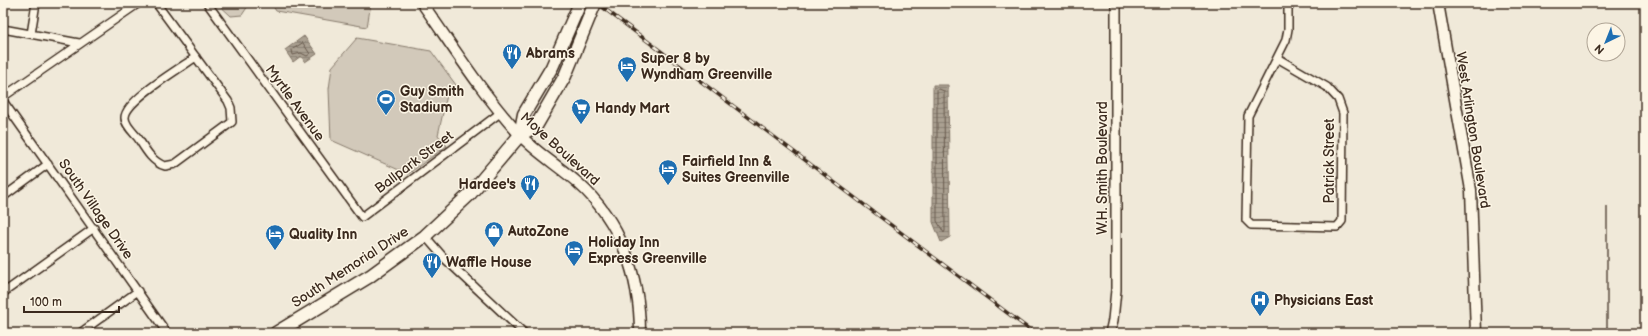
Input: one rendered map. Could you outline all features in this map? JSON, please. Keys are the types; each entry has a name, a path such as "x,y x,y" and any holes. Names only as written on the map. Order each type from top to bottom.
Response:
{"main road":[{"name":"Moye Boulevard","path":"422,3 500,113 520,135 583,188 602,210 619,236 634,277 638,300 640,333"},
{"name":"South Memorial Drive","path":"520,135 524,114 552,67 580,3"},
{"name":"South Memorial Drive","path":"276,333 370,276 425,236 470,194 520,135 536,126 556,94 573,58 594,3"},
{"name":"West Arlington Boulevard","path":"1438,3 1471,190 1476,333"}],"street":[{"path":"31,34 36,3"},
{"path":"124,12 125,3"},
{"path":"3,97 138,3"},
{"path":"156,3 196,57 228,101 231,108 232,122 174,164 165,166 154,160 126,122 126,111 134,101 196,57"},
{"name":"Myrtle Avenue","path":"207,3 362,217"},
{"name":"W.H. Smith Boulevard","path":"1110,333 1116,290 1116,3"},
{"path":"1277,58 1286,40 1288,29 1288,3"},
{"path":"3,30 80,43"},
{"name":"Patrick Street","path":"1277,58 1334,92 1341,105 1343,124 1342,221 1337,227 1251,225 1248,223 1248,116 1251,107 1277,58"},
{"name":"South Village Drive","path":"3,101 167,333"},
{"name":"Ballpark Street","path":"362,217 500,113"},
{"path":"3,197 48,164"},
{"path":"3,293 94,228"},
{"path":"425,236 445,259 524,333"},
{"path":"80,333 138,291"}],"shaded area":[{"path":"217,3 250,3 242,15 231,16"},
{"path":"271,3 371,3 367,27 276,11"},
{"name":"Guy Smith Stadium","path":"357,38 431,51 456,85 455,96 447,95 438,135 447,146 408,174 331,140 329,89 332,67"}],"water":[{"path":"304,36 317,54 305,62 301,56 293,62 285,50"},
{"path":"933,85 948,85 950,237 941,242 933,222"}],"waterway":[{"path":"1607,207 1607,333"}],"railway":[{"path":"597,3 1034,333"}],"place":[{"name":"Abrams","path":"512,70"},
{"name":"Super 8 by Wyndham Greenville","path":"627,83"},
{"name":"Guy Smith Stadium","path":"386,116"},
{"name":"Handy Mart","path":"581,125"},
{"name":"Fairfield Inn & Suites Greenville","path":"668,186"},
{"name":"Hardee's","path":"530,201"},
{"name":"AutoZone","path":"494,248"},
{"name":"Quality Inn","path":"275,251"},
{"name":"Holiday Inn Express Greenville","path":"574,267"},
{"name":"Waffle House","path":"432,279"},
{"name":"Physicians East","path":"1260,317"}]}
